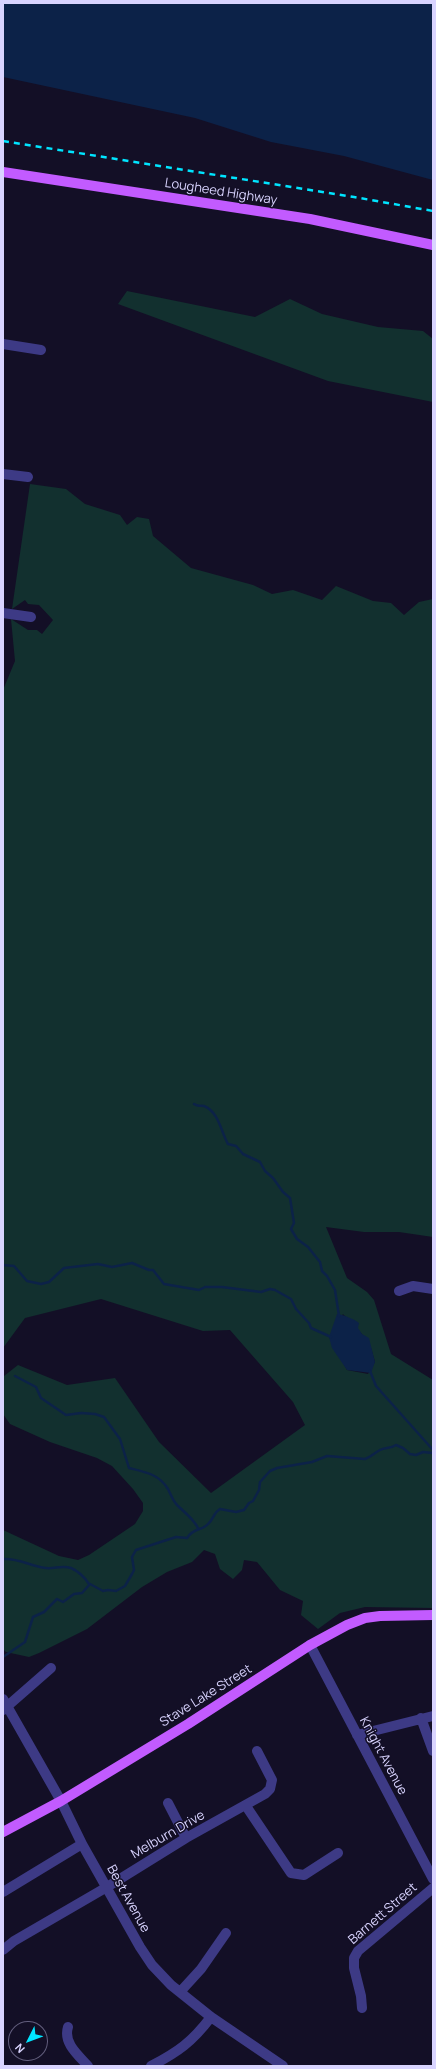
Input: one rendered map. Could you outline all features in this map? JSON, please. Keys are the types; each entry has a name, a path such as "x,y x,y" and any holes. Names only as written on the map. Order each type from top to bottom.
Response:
{"main road":[{"name":"Lougheed Highway","path":"3,172 310,219 433,245"},
{"name":"Stave Lake Street","path":"3,1832 61,1801 188,1724 310,1646 347,1625 365,1618 433,1615"}],"street":[{"path":"3,344 41,350"},
{"path":"3,474 28,477"},
{"path":"3,613 31,617"},
{"path":"399,1291 414,1286 433,1289"},
{"name":"Knight Avenue","path":"310,1646 433,1879"},
{"path":"4,1706 51,1668"},
{"name":"Best Avenue","path":"4,1706 61,1801 82,1844 152,1965 180,1992 211,2017 283,2066"},
{"path":"357,1735 433,1716"},
{"path":"421,1718 433,1751"},
{"name":"Melburn Drive","path":"3,1950 14,1940 107,1887 186,1838 246,1806 270,1789 272,1780 257,1751"},
{"path":"168,1803 186,1838"},
{"path":"246,1806 291,1873 304,1875 338,1853"},
{"path":"3,1892 82,1844"},
{"name":"Barnett Street","path":"362,2008 354,1958 358,1951 433,1888"},
{"path":"180,1992 201,1969 226,1933"},
{"path":"151,2066 175,2054 187,2045 211,2017"},
{"path":"68,2027 66,2034 68,2042 88,2066"}],"green space":[{"path":"127,291 255,317 290,299 322,314 378,327 423,331 433,339 433,402 328,381 118,304"},
{"path":"30,484 66,489 85,504 120,515 127,525 137,517 149,519 153,536 191,568 253,585 272,594 293,590 322,600 336,586 373,601 391,603 404,615 419,602 433,599 433,1237 399,1232 364,1232 326,1227 347,1278 367,1292 374,1300 391,1354 433,1380 433,1608 365,1607 340,1613 318,1629 301,1615 303,1601 280,1590 257,1562 244,1560 242,1570 233,1579 220,1569 215,1554 204,1550 192,1562 167,1572 142,1587 87,1629 39,1653 29,1657 6,1652 3,1649 3,1530 59,1556 78,1560 89,1555 135,1524 143,1511 143,1503 133,1489 112,1466 97,1458 50,1442 10,1424 3,1414 4,1376 18,1365 67,1385 115,1378 159,1442 211,1493 305,1425 293,1402 230,1330 203,1331 101,1299 25,1318 3,1348 3,690 15,661 11,619 28,630 37,630 42,634 53,620 39,605 28,604 25,600 12,609","holes":["343,1314 362,1334 371,1348 375,1362 368,1374 347,1370 329,1337"]}],"water":[{"path":"3,3 433,3 433,180 344,156 271,142 195,118 3,77"},
{"path":"337,1314 359,1323 358,1328 362,1334 369,1338 375,1362 371,1373 347,1370 332,1348 329,1337"}],"waterway":[{"path":"194,1104 204,1106 209,1109 216,1117 228,1144 236,1146 243,1154 260,1162 265,1171 290,1198 294,1223 291,1229 297,1239 308,1247 320,1262 322,1271 327,1276 335,1290 339,1316"},
{"path":"3,1265 14,1266 27,1281 41,1284 49,1282 64,1268 98,1264 112,1267 132,1263 149,1270 153,1270 164,1284 199,1290 205,1287 222,1287 261,1292 270,1289 275,1290 291,1299 296,1309 309,1323 311,1328 331,1337"},
{"path":"370,1371 376,1386 433,1450"},
{"path":"15,1376 36,1387 41,1398 66,1415 81,1413 95,1414 104,1417 120,1439 129,1468 151,1474 160,1480 168,1489 172,1498 191,1518 198,1528"},
{"path":"3,1657 25,1642 33,1617 44,1612 57,1599 63,1602 74,1594 82,1593 90,1584 103,1591 116,1591 125,1586 134,1570 132,1557 136,1550 176,1537 187,1538 192,1532 206,1526 220,1509 236,1512 244,1510 249,1503 253,1501 259,1490 260,1482 270,1471 277,1468 312,1462 327,1456 365,1459 382,1449 396,1445 403,1448 410,1454 416,1455 423,1452 433,1453"},
{"path":"3,1559 19,1561 46,1568 71,1568 81,1575 89,1584"}],"railway":[{"path":"3,141 433,211"}]}
